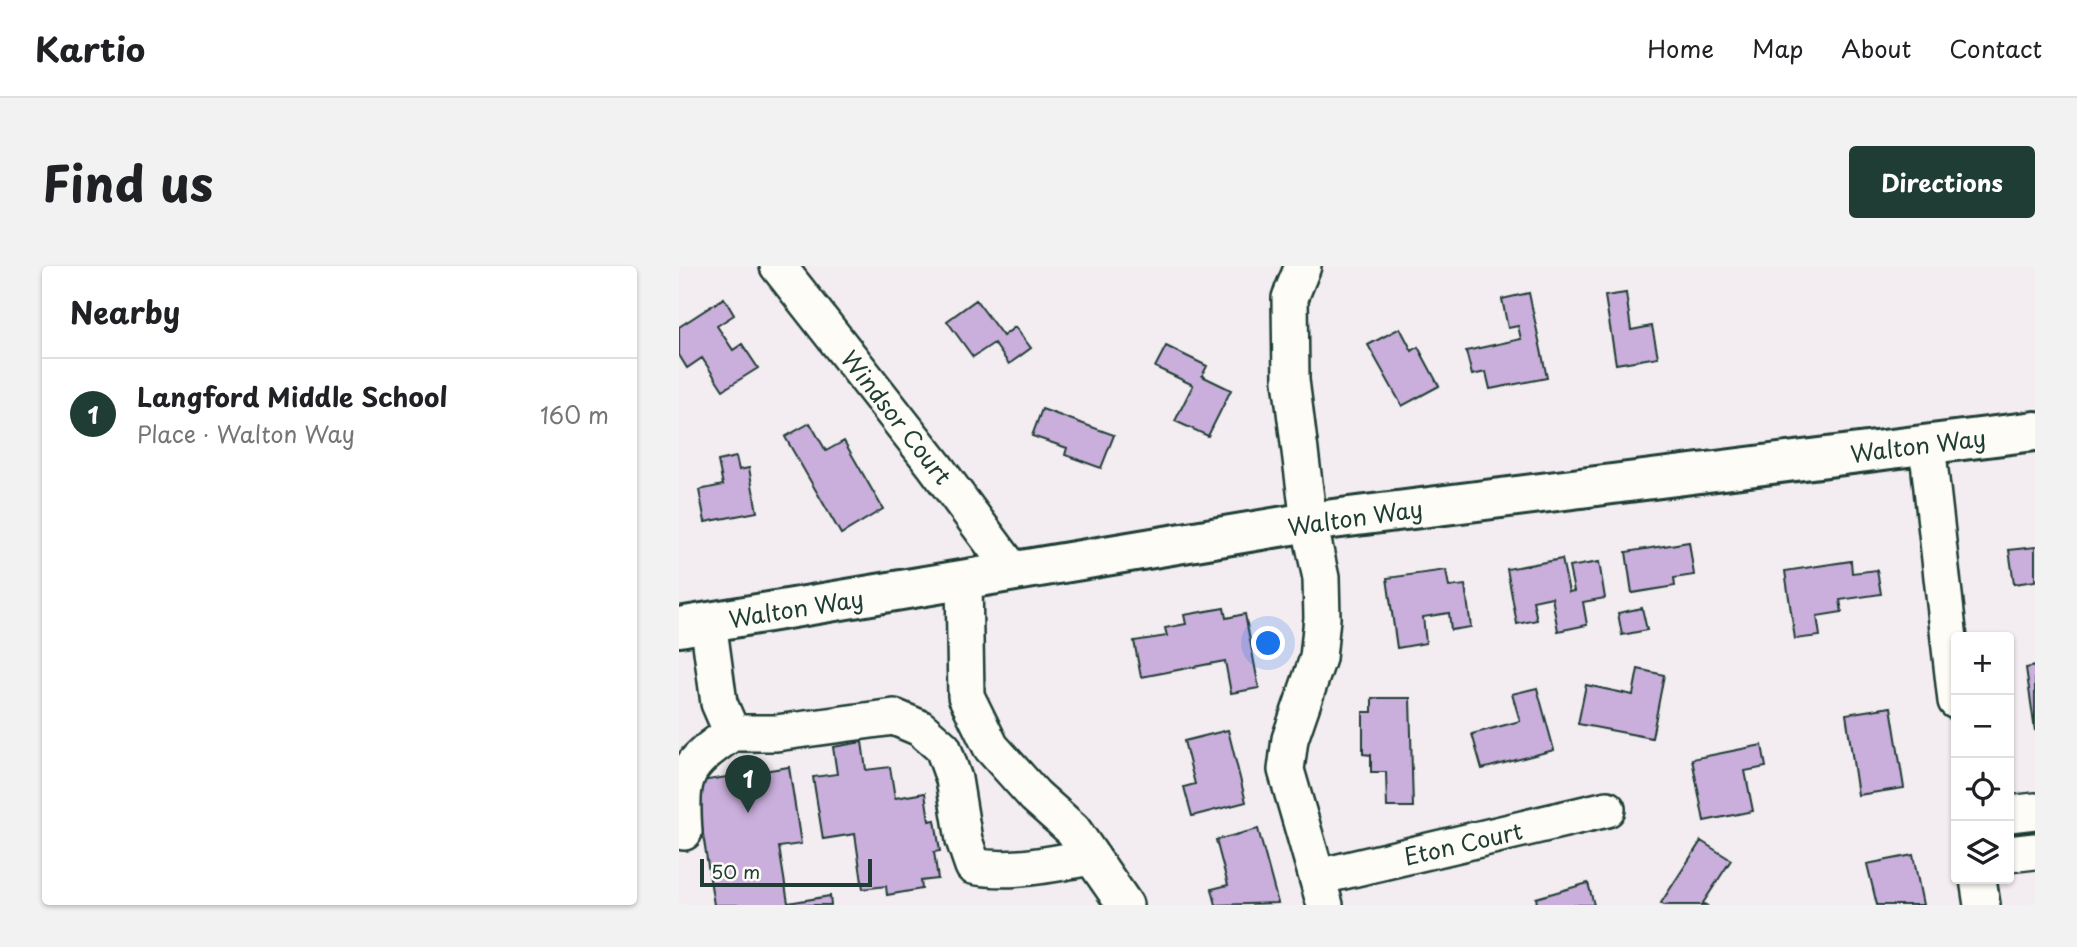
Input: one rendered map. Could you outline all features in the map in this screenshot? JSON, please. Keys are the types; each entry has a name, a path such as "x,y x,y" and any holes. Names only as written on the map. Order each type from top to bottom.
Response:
{"main road":[{"name":"Walton Way","path":"693,624 1309,522 2035,430"}],"street":[{"name":"Windsor Court","path":"779,266 936,466 1013,570"},
{"path":"1303,266 1290,299 1291,380 1309,522 1321,578 1322,618 1318,658 1290,738 1286,770 1321,891"},
{"path":"1927,444 1955,695"},
{"path":"964,581 966,696 991,747 1035,796 1073,830 1125,905"},
{"path":"693,624 731,733"},
{"path":"684,832 684,780 698,757 731,733 776,733 894,717 920,728 943,748 954,779 964,840 973,866 991,869 1014,868 1092,857"},
{"name":"Eton Court","path":"1321,891 1607,808"},
{"path":"2014,813 2035,811"},
{"path":"2014,853 2035,851"},
{"path":"1979,884 1982,905"}],"building":[{"path":"1529,293 1547,378 1490,389 1486,372 1472,375 1466,351 1521,339 1518,326 1508,328 1502,299"},
{"path":"1626,293 1631,330 1652,326 1658,357 1616,364 1605,296"},
{"path":"724,298 734,315 717,326 733,350 742,344 758,368 723,390 702,358 687,368 679,355 679,327"},
{"path":"976,300 1003,336 1015,327 1031,348 1009,364 994,343 973,357 947,321"},
{"path":"1400,328 1412,351 1418,347 1439,386 1402,406 1368,345"},
{"path":"1166,346 1207,366 1202,376 1231,390 1208,436 1175,421 1193,385 1155,367"},
{"path":"1042,409 1114,435 1101,468 1065,455 1067,448 1032,436"},
{"path":"810,423 826,451 844,441 883,509 841,534 785,437"},
{"path":"736,457 739,470 749,468 757,512 705,522 699,490 723,485 718,461"},
{"path":"1689,542 1694,575 1674,578 1675,586 1632,593 1626,552"},
{"path":"2035,547 2035,581 2014,584 2009,550"},
{"path":"1562,559 1569,592 1574,591 1569,567 1599,562 1605,598 1583,602 1587,625 1558,631 1552,597 1533,601 1537,620 1517,624 1507,569"},
{"path":"1851,561 1852,573 1877,570 1881,594 1840,600 1842,612 1817,616 1820,636 1795,639 1785,571"},
{"path":"1446,570 1449,587 1465,585 1471,627 1451,630 1449,613 1423,617 1426,643 1397,648 1387,578"},
{"path":"1224,608 1226,618 1245,614 1259,688 1231,693 1225,661 1141,677 1134,641 1167,636 1165,628 1186,624 1184,615"},
{"path":"1642,608 1647,630 1622,635 1618,613"},
{"path":"2035,666 2035,731 2026,668"},
{"path":"1638,669 1664,675 1652,738 1578,724 1586,685 1633,695"},
{"path":"1537,688 1554,750 1482,769 1472,734 1520,721 1512,694"},
{"path":"1372,698 1410,698 1413,807 1387,807 1386,772 1371,772 1371,755 1363,754 1363,712 1372,712"},
{"path":"1891,707 1904,788 1858,795 1846,714"},
{"path":"1228,730 1246,802 1192,816 1184,787 1195,784 1184,741"},
{"path":"862,742 866,770 890,767 895,798 925,793 929,821 935,820 940,851 934,852 938,879 921,881 922,889 887,895 886,886 863,889 855,834 823,839 813,777 837,774 833,747"},
{"path":"1762,745 1766,767 1745,771 1753,811 1704,821 1692,759"},
{"path":"789,767 801,844 779,847 788,903 830,896 831,905 714,905 695,782"},
{"path":"1258,829 1278,903 1216,905 1212,889 1228,885 1216,840"},
{"path":"1701,841 1731,860 1703,903 1706,905 1664,905 1661,903"},
{"path":"1913,855 1923,905 1877,905 1867,864"},
{"path":"1588,883 1594,905 1531,905 1537,903 1536,898"}],"place":[{"name":"Langford Middle School","path":"748,813"}]}
